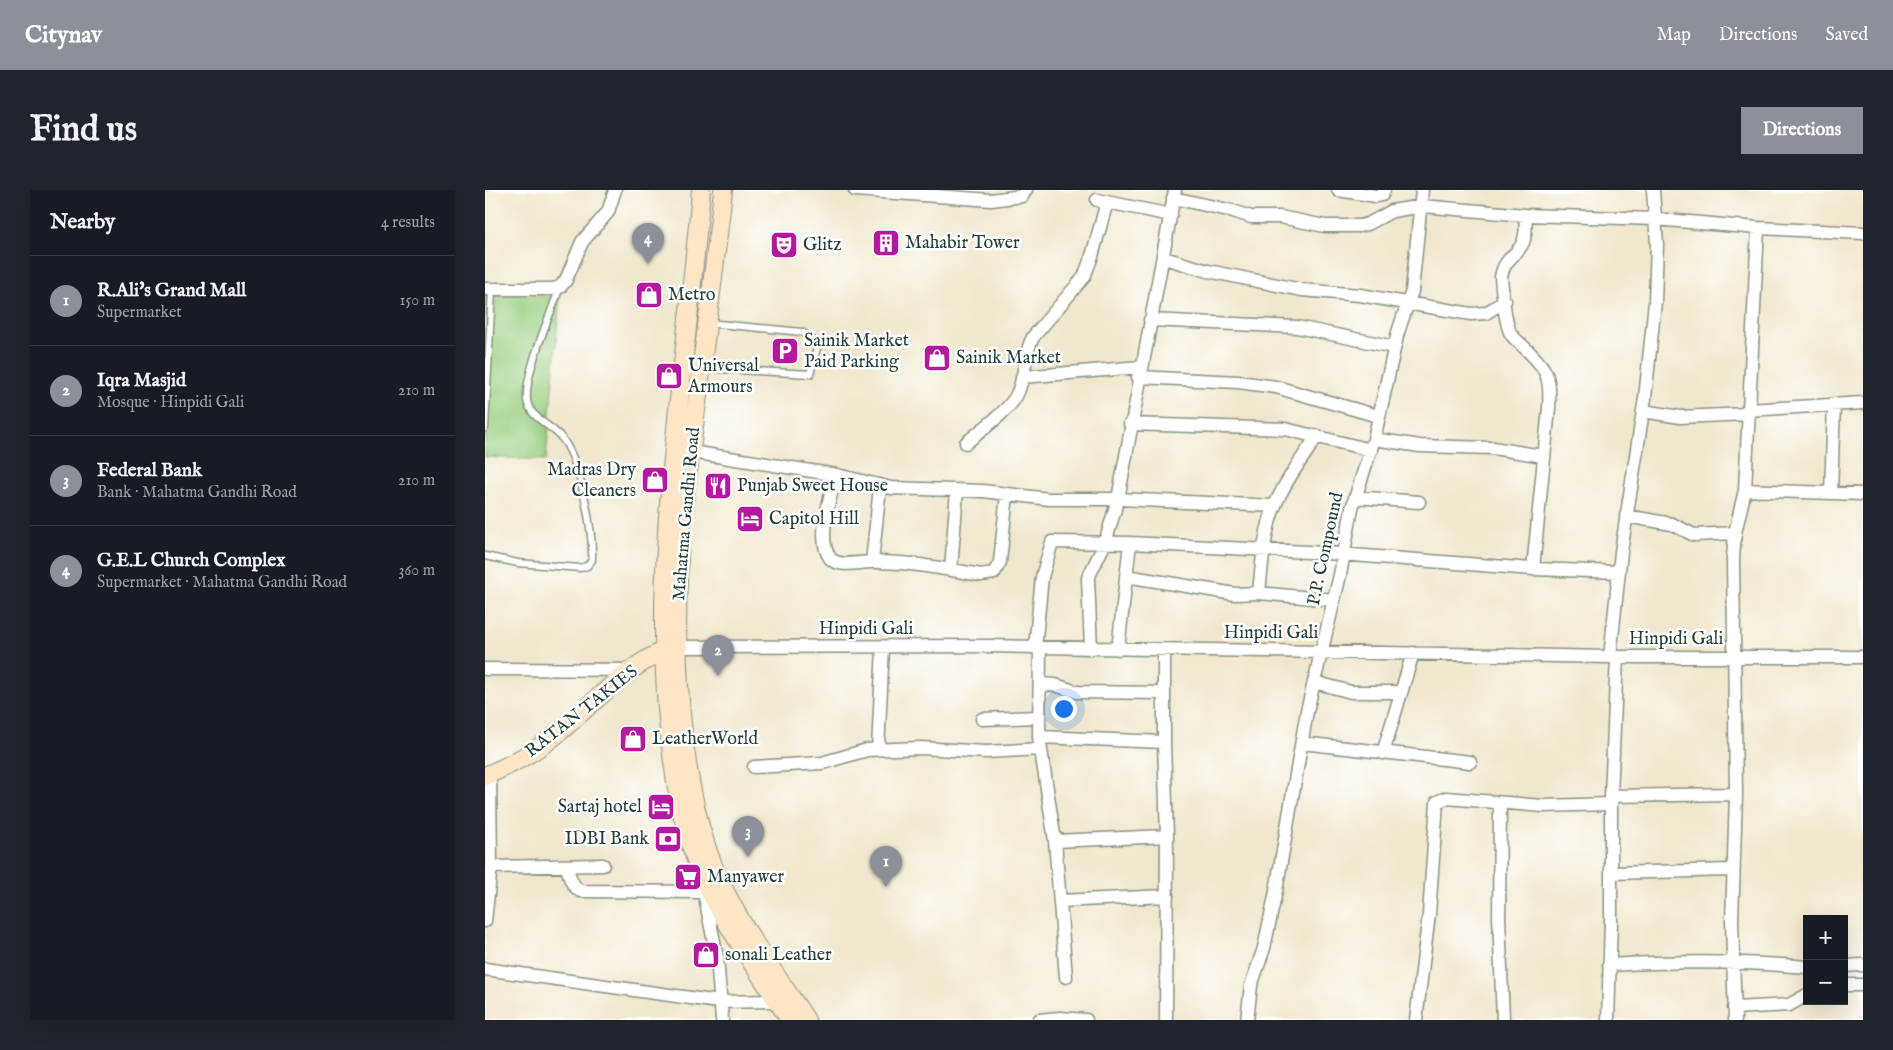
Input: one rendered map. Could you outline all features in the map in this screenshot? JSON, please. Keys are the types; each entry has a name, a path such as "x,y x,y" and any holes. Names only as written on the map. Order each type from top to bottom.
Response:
{"main road":[{"name":"Mahatma Gandhi Road","path":"701,190 666,548 671,649 671,752 686,829 706,888 789,1020"},
{"name":"Mahatma Gandhi Road","path":"723,190 679,554 671,649 681,703 691,783 708,852 734,907 806,1020"},
{"name":"RATAN TAKIES","path":"487,775 540,747 632,670 671,649"}],"street":[{"path":"489,289 552,290 560,286 566,280 582,242 608,212 615,190"},
{"path":"855,190 991,200 1022,196 1026,190"},
{"path":"1339,190 1376,196 1382,195 1384,190"},
{"name":"P.P. Compound","path":"1247,1020 1251,986 1264,948 1320,651 1334,600 1355,497 1372,444 1394,347 1409,303 1422,206 1422,190"},
{"path":"1608,1020 1614,656 1619,572 1643,411 1655,302 1653,190"},
{"path":"1091,649 1089,578 1105,543 1118,499 1139,372 1151,320 1174,194 1251,217 1280,217 1325,226 1350,227 1368,224 1392,211 1422,206 1525,215 1655,219 1758,228 1863,233"},
{"path":"966,443 1015,399 1029,345 1033,337 1084,277 1093,256 1102,201 1171,215"},
{"path":"1525,215 1526,228 1523,246 1502,270 1501,284 1507,326 1511,334 1540,362 1548,376 1549,408 1533,569"},
{"path":"1758,228 1747,412 1745,490 1735,533 1733,558 1736,794 1733,870 1734,1014 1789,1005 1803,996"},
{"path":"1163,258 1251,281 1302,290 1360,295 1480,314 1505,302"},
{"path":"1151,320 1297,327 1394,347"},
{"path":"1022,377 1139,372 1238,382 1276,387 1378,416"},
{"path":"1643,411 1680,417 1863,403"},
{"path":"1831,493 1834,404"},
{"path":"1131,424 1266,428 1372,444 1493,448 1543,456"},
{"path":"1259,593 1265,550 1275,506 1317,436"},
{"path":"691,452 837,475 880,487 957,490 1056,499 1118,499 1275,506"},
{"path":"837,475 825,518 825,538 829,556 833,561 842,563 872,562 951,570 988,576 997,570 1007,494"},
{"path":"872,562 880,487"},
{"path":"951,570 957,490"},
{"path":"1745,490 1863,494"},
{"path":"1355,497 1419,502"},
{"path":"1626,516 1672,524 1689,534 1735,533"},
{"path":"1066,978 1055,841 1040,743 1039,717 1040,684 1037,648 1042,577 1052,542 1087,544 1130,543 1344,554 1533,569 1619,572"},
{"path":"1118,649 1130,543"},
{"path":"1126,576 1235,594 1259,593 1334,600"},
{"path":"878,749 883,647"},
{"name":"Hinpidi Gali","path":"671,649 1037,648 1614,656 1863,657"},
{"path":"1164,650 1163,742 1167,836 1166,1020"},
{"path":"1383,753 1413,653"},
{"path":"485,669 632,670"},
{"path":"1314,682 1351,692 1400,692"},
{"path":"1040,684 1055,685 1077,692 1164,694"},
{"path":"982,719 1039,717"},
{"path":"754,767 822,763 859,751 878,749 921,748 986,752 1040,743 1163,742"},
{"path":"1302,743 1469,762"},
{"path":"485,921 491,867 487,775"},
{"path":"1416,1020 1429,914 1437,802 1446,798 1543,806 1611,800 1736,794"},
{"path":"1500,803 1499,925 1503,1020"},
{"path":"1055,841 1167,836"},
{"path":"491,867 603,865"},
{"path":"567,866 570,880 574,887 580,891 706,888 717,958 719,1002 722,1020"},
{"path":"1611,873 1733,870"},
{"path":"1060,901 1167,896"},
{"path":"1609,965 1733,962 1803,967"},
{"path":"1848,966 1863,965"},
{"path":"485,969 719,1002 777,1001"},
{"path":"1848,985 1863,985"},
{"path":"1039,1020 1060,1018 1086,1020"}],"lane":[{"path":"485,556 518,564 580,568 587,566 592,560 586,502 568,448 560,436 544,424 528,407 526,398 537,354 560,286"},
{"path":"485,428 489,289"},
{"path":"701,368 810,374 818,344 802,332 707,323"}],"green space":[{"path":"485,294 560,297 546,460 485,457"}],"place":[{"name":"Mahabir Tower","path":"886,243"},
{"name":"Glitz","path":"784,245"},
{"name":"G.E.L Church Complex","path":"648,264"},
{"name":"Metro","path":"649,295"},
{"name":"Sainik Market Paid Parking","path":"785,351"},
{"name":"Sainik Market","path":"937,358"},
{"name":"Universal Armours","path":"669,376"},
{"name":"Madras Dry Cleaners","path":"655,480"},
{"name":"Punjab Sweet House","path":"718,486"},
{"name":"Capitol Hill","path":"750,519"},
{"name":"Iqra Masjid","path":"718,676"},
{"name":"LeatherWorld","path":"633,739"},
{"name":"Sartaj hotel","path":"661,807"},
{"name":"IDBI Bank","path":"668,839"},
{"name":"Federal Bank","path":"748,857"},
{"name":"Manyawer","path":"688,877"},
{"name":"R.Ali's Grand Mall","path":"886,887"},
{"name":"sonali Leather","path":"706,955"}]}
